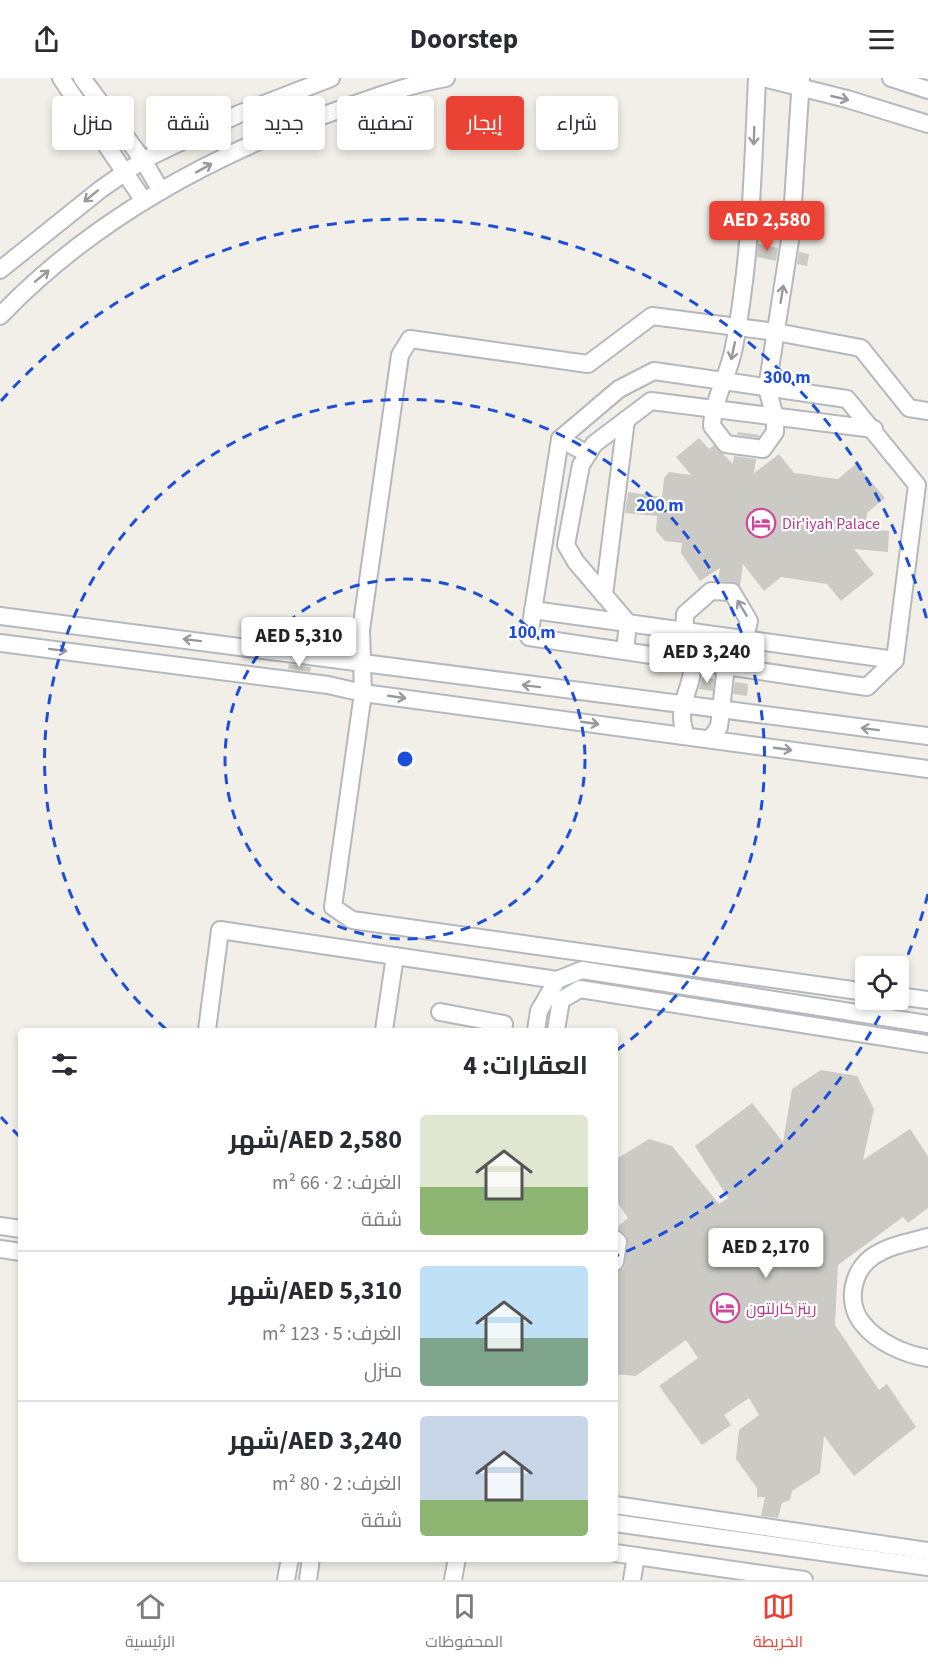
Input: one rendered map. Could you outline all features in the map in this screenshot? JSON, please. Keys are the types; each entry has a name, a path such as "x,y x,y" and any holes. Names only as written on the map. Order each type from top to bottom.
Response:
{"street":[{"path":"61,78 144,201"},
{"path":"82,78 143,160 162,191"},
{"path":"0,270 125,171 143,160 293,83 331,78"},
{"path":"0,316 27,288 105,226 144,201 237,150 296,124 359,102 446,78"},
{"path":"757,78 750,228 737,327 726,382 712,409 712,426 726,444 763,449 775,432 775,417 767,388 790,234 800,83"},
{"path":"764,78 800,83 928,124"},
{"path":"891,78 923,84"},
{"path":"855,990 352,920 333,907 363,693 361,630 400,355 410,339 588,364 652,316 776,332 861,348 909,408 928,411"},
{"path":"654,371 767,388 847,399 917,485 895,660 867,687 529,637 560,439 619,389 654,371"},
{"path":"625,651 628,623 576,562 566,545 581,465 594,444 651,401 873,429"},
{"path":"604,595 626,420"},
{"path":"560,439 588,454"},
{"path":"544,545 566,545"},
{"path":"686,736 680,720 693,661 683,630 685,614 711,591 732,592 749,621 746,638 726,666 719,727 711,739"},
{"path":"534,610 895,660"},
{"path":"0,616 928,736"},
{"path":"0,643 328,685 363,693 928,769"},
{"path":"207,1028 220,930 557,980 582,970 928,1024"},
{"path":"384,1028 395,956"},
{"path":"536,1028 539,1011 557,980"},
{"path":"556,1028 561,1000 580,989 928,1044"},
{"path":"909,997 928,1000"},
{"path":"440,1012 504,1024 503,1028"},
{"path":"0,1226 18,1229"},
{"path":"928,1237 895,1245 874,1255 858,1271 852,1291 862,1324 909,1356 928,1358"},
{"path":"0,1249 18,1252"},
{"path":"618,1504 928,1551"},
{"path":"618,1523 928,1567"},
{"path":"618,1553 763,1577 804,1580"},
{"path":"632,1580 636,1556"},
{"path":"286,1580 289,1562"},
{"path":"308,1580 310,1562"},
{"path":"453,1580 456,1562"}],"building":[{"path":"758,244 778,248 776,261 757,257"},
{"path":"799,252 809,254 807,266 797,264"},
{"path":"738,432 760,435 758,438 737,435"},
{"name":"Dir'iyah Palace","path":"699,438 709,449 714,445 733,464 734,456 756,459 754,473 779,454 794,473 838,479 856,464 885,498 867,513 865,529 889,531 888,552 854,549 874,574 841,601 827,584 781,577 764,591 743,564 740,586 733,582 718,581 720,568 700,581 681,553 682,543 665,541 656,531 657,516 625,513 628,492 662,497 664,478 669,472 691,475 676,457"},
{"path":"294,618 316,620 313,646 291,643"},
{"path":"289,664 311,667 310,672 288,669"},
{"path":"702,678 714,679 713,691 699,689"},
{"path":"735,682 748,684 747,696 733,694"},
{"name":"ريتز كارلتون","path":"821,1070 857,1076 874,1109 863,1160 910,1129 928,1156 928,1208 908,1223 903,1217 838,1265 835,1325 879,1390 887,1384 916,1427 854,1476 824,1436 820,1473 792,1491 790,1500 782,1503 778,1518 761,1516 765,1497 757,1497 757,1488 736,1459 739,1430 759,1415 749,1398 724,1415 731,1425 702,1445 659,1386 698,1358 686,1340 636,1376 618,1374 618,1271 624,1268 628,1243 625,1235 618,1231 618,1226 628,1218 618,1203 618,1158 649,1139 672,1146 719,1204 728,1198 695,1146 752,1103 783,1142 792,1089"}],"place":[{"name":"Dir'iyah Palace","path":"761,523"},
{"name":"ريتز كارلتون","path":"725,1308"}]}
